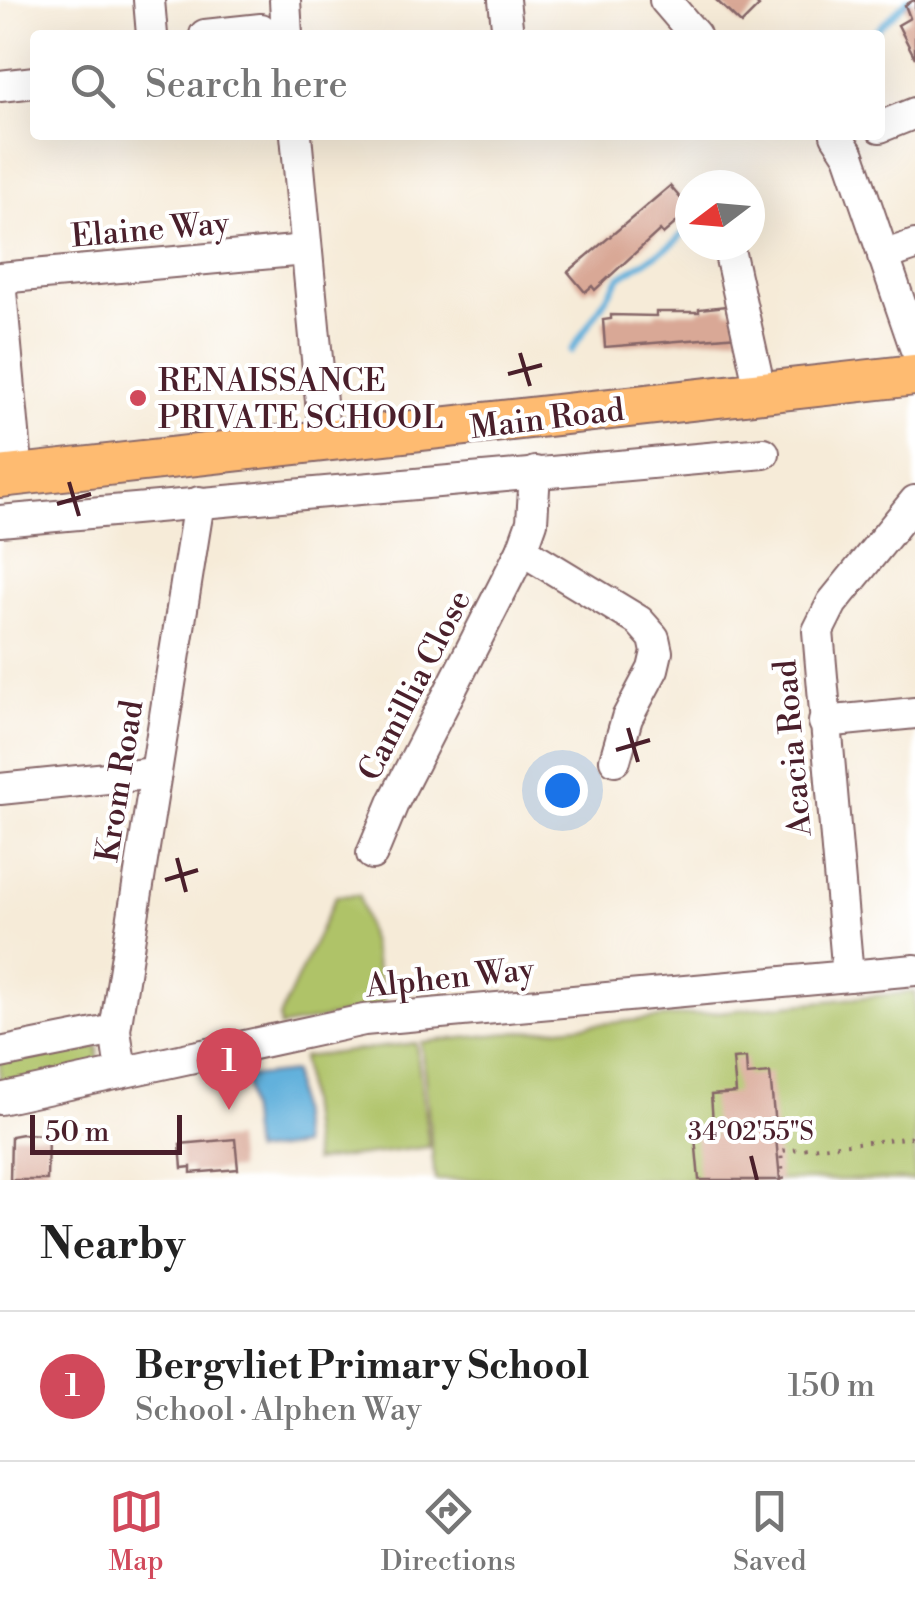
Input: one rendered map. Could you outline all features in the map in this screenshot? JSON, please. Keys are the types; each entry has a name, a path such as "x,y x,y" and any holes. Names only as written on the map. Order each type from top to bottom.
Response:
{"main road":[{"name":"Main Road","path":"9,476 325,444 915,375"}],"street":[{"path":"150,0 152,30"},
{"path":"275,30 285,0"},
{"path":"504,0 507,30"},
{"path":"665,0 691,30"},
{"path":"0,86 30,83"},
{"path":"885,125 915,113"},
{"path":"296,140 325,444"},
{"path":"848,140 915,347"},
{"path":"884,256 915,245"},
{"name":"Elaine Way","path":"0,279 306,250"},
{"path":"731,260 761,394"},
{"path":"0,279 9,476"},
{"path":"0,522 764,453"},
{"name":"Camillia Close","path":"372,854 394,801 522,550 532,522 535,472"},
{"name":"Acacia Road","path":"848,976 817,649 822,618 915,501"},
{"name":"Krom Road","path":"120,1071 115,1030 199,502"},
{"path":"522,550 638,621 654,638 657,652 653,669 627,718 615,760"},
{"path":"824,722 915,713"},
{"path":"0,789 156,773"},
{"name":"Alphen Way","path":"0,1100 364,1020 915,970"},
{"path":"0,1053 115,1030"}],"path":[{"path":"783,1180 781,1151 915,1136"}],"green space":[{"path":"359,895 386,1006 280,1027 279,1018 336,896"},
{"path":"915,992 915,1180 435,1180 421,1042"},
{"path":"416,1043 429,1147 314,1161 302,1057"},
{"path":"98,1047 98,1063 0,1089 0,1061"}],"water":[{"path":"293,1072 301,1146 253,1152 245,1077"}],"building":[{"path":"716,0 753,0 759,6 741,24"},
{"path":"915,0 915,58 898,25 910,18 905,5"},
{"path":"670,186 675,192 675,224 663,234 660,230 595,290 592,286 585,292 568,272"},
{"path":"727,306 727,311 736,310 738,336 605,347 603,320 611,319 611,315 656,316 656,312 699,312"},
{"path":"746,1058 747,1075 770,1073 780,1180 699,1180 695,1137 714,1136 711,1095 736,1093 733,1059"},
{"path":"48,1135 47,1180 10,1180 11,1136"},
{"path":"235,1139 238,1169 191,1173 191,1167 182,1168 180,1144"}],"waterway":[{"path":"876,30 908,0"},
{"path":"571,351 620,277 675,242"}],"place":[{"name":"RENAISSANCE PRIVATE SCHOOL","path":"138,398"},
{"name":"Bergvliet Primary School","path":"229,1110"}]}
